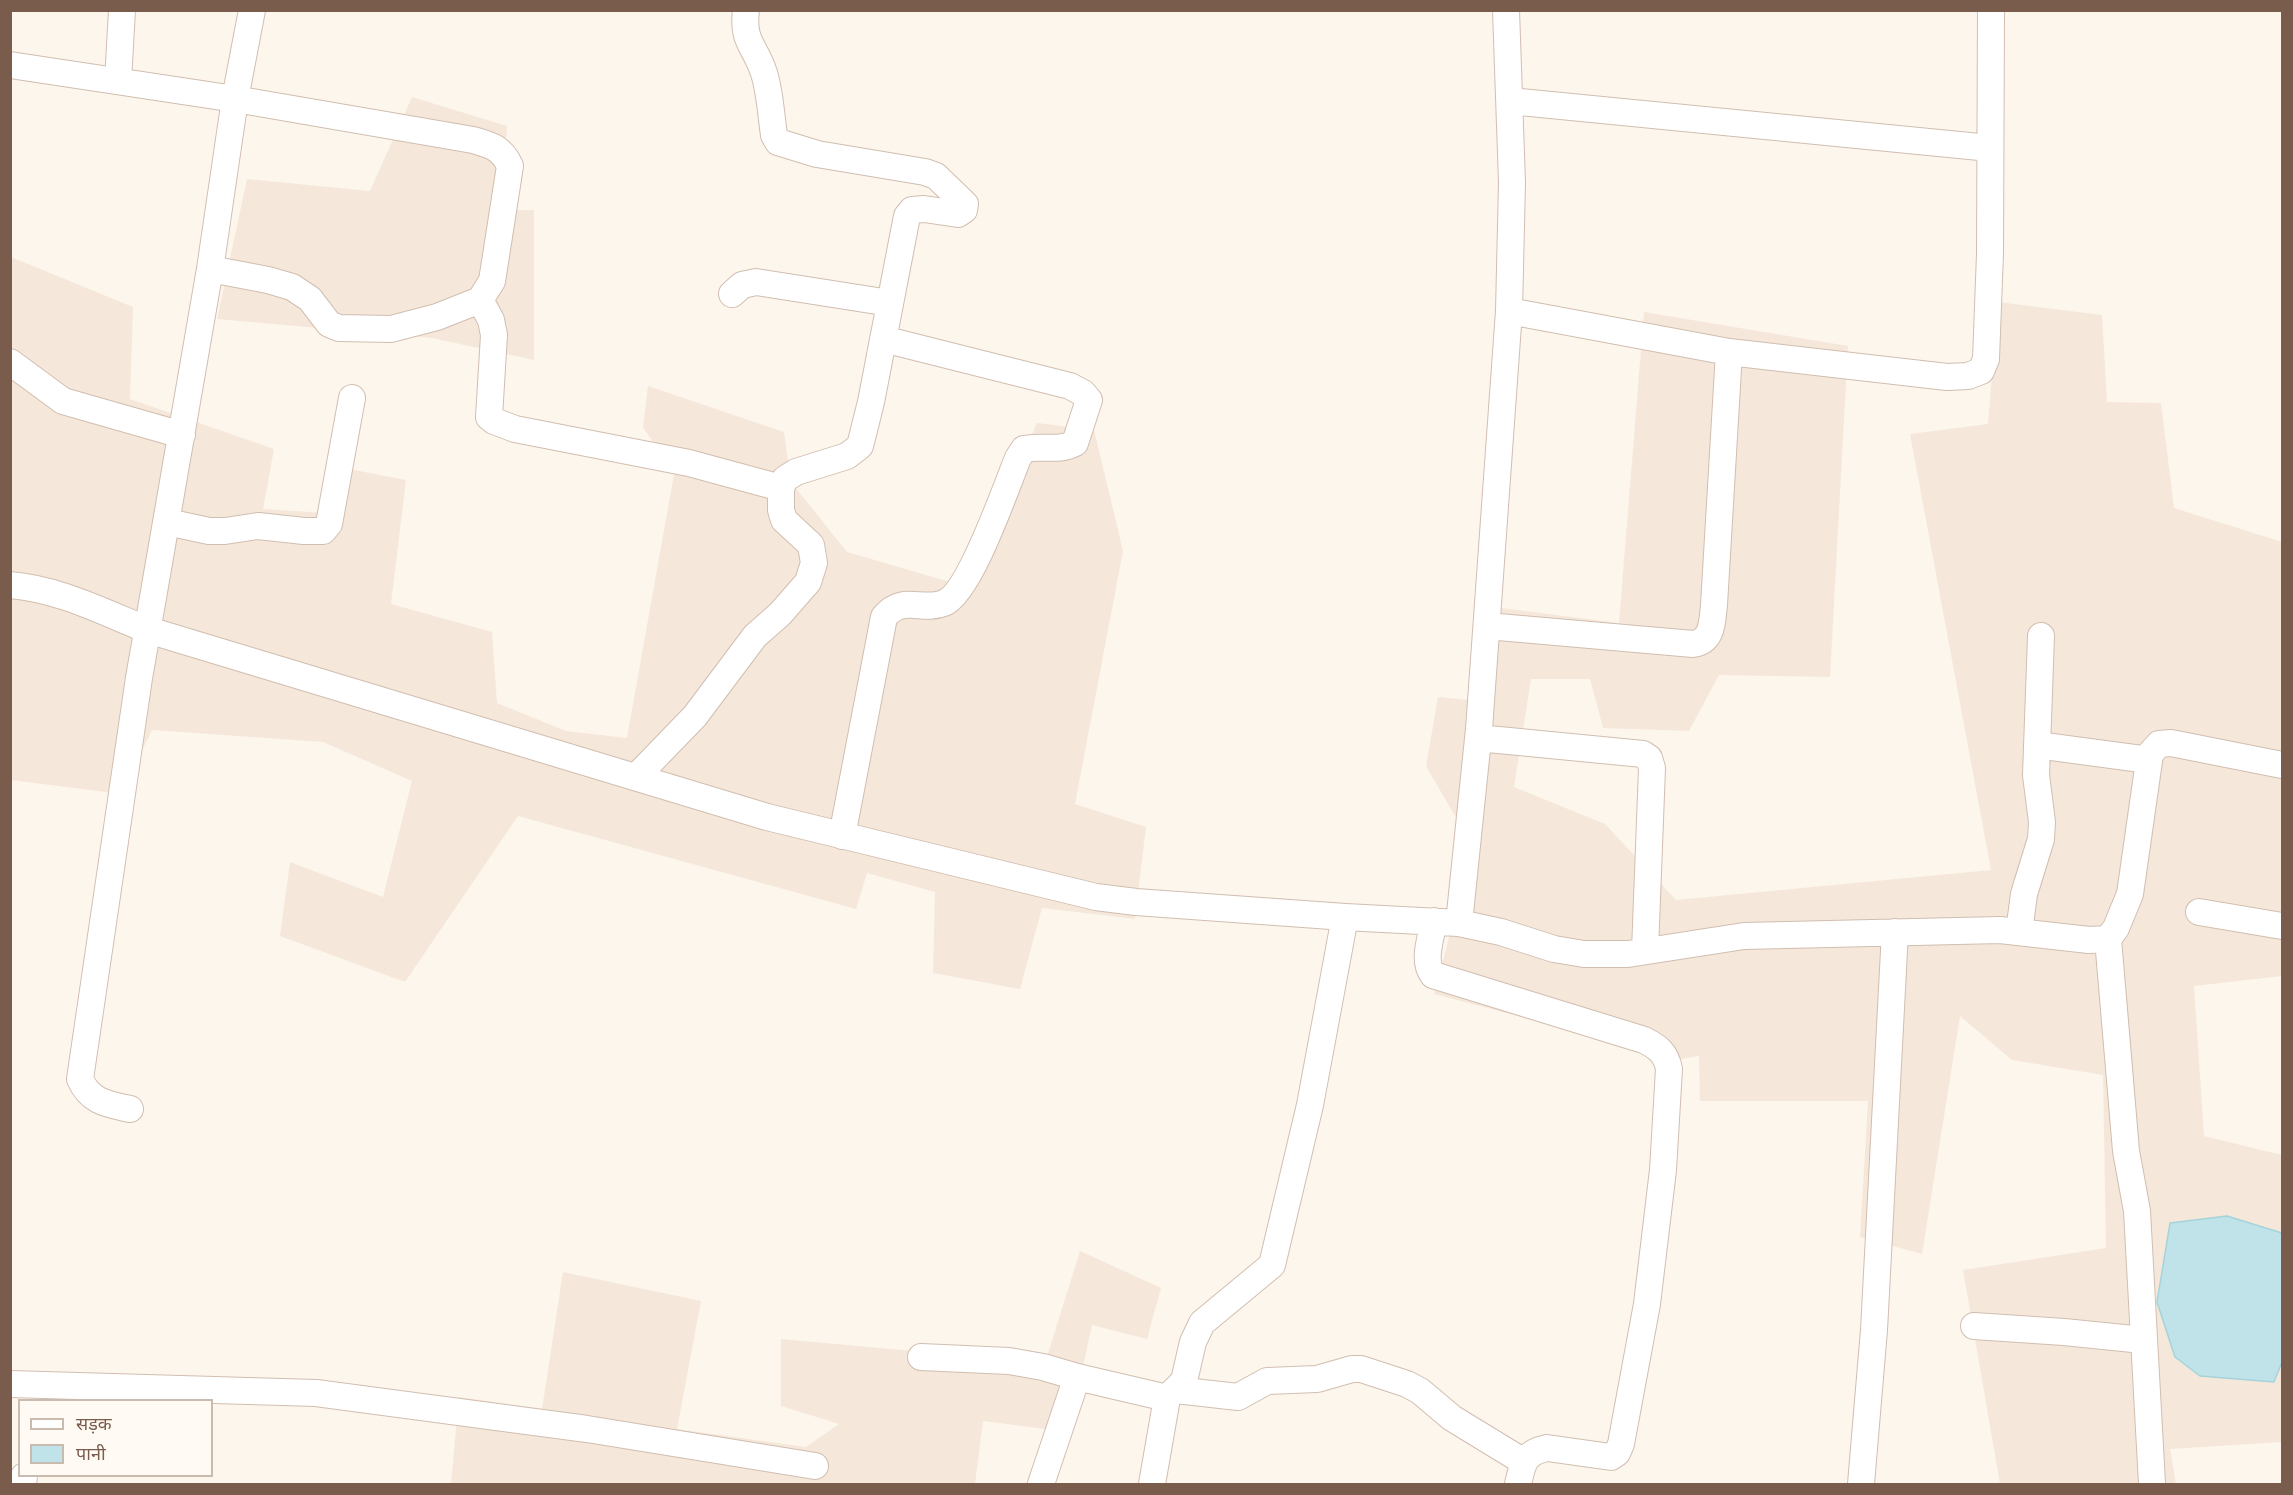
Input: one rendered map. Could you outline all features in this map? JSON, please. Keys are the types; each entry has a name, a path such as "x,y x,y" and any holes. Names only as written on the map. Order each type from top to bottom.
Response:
{"street":[{"path":"118,81 122,10"},
{"path":"130,1109 100,1102 90,1096 80,1079 119,808 210,269 235,99 252,10"},
{"path":"636,777 694,716 755,636 780,614 808,582 814,563 810,545 784,520 781,510 781,488 785,479 796,472 847,456 860,446 871,402 907,216 912,210 924,209 958,214 964,210 965,204 936,176 925,172 817,154 778,142 774,135 765,76 758,57 748,43 744,27 746,10"},
{"path":"921,1357 1009,1361 1043,1366 1077,1377 1171,1394 1238,1397 1267,1381 1317,1379 1360,1370 1407,1384 1420,1391 1521,1473 1529,1455 1547,1448 1611,1457 1617,1453 1621,1444 1647,1305 1663,1170 1667,1061 1659,1047 1644,1041 1433,975 1429,969 1428,959 1447,922 1478,738 1509,311 1512,183 1506,10"},
{"path":"1509,311 1729,351 1947,377 1968,376 1981,371 1986,359 1990,254 1991,10"},
{"path":"10,64 235,99 473,140 494,146 505,154 510,166 492,281 480,300 408,326 391,329 339,328 329,324 310,299 292,287 210,269"},
{"path":"1510,101 1990,148"},
{"path":"732,294 742,285 756,282 890,303"},
{"path":"480,300 491,320 494,335 489,417 494,422 515,429 689,463 781,488"},
{"path":"842,836 884,617 898,606 909,604 933,606 945,603 957,592 966,579 1018,458 1024,449 1038,446 1064,449 1076,443 1089,400 1083,393 1070,386 883,339"},
{"path":"1487,626 1693,644 1701,643 1708,636 1712,626 1714,605 1729,351"},
{"path":"10,362 63,401 182,435"},
{"path":"167,522 209,531 271,526 304,531 323,531 328,524 352,398"},
{"path":"10,585 40,589 148,630 767,817 1096,897 1345,917 1447,922 1501,932 1554,949 1584,954 1628,954 1744,936 2000,930 2089,940 2108,939"},
{"path":"2019,932 2024,894 2041,838 2042,822 2036,775 2041,636"},
{"path":"1478,738 1643,754 1649,758 1652,768 1645,951"},
{"path":"2152,1485 2137,1211 2126,1151 2108,939 2116,928 2130,894 2150,754 2159,744 2171,743 2283,765"},
{"path":"2037,745 2150,760"},
{"path":"2199,912 2283,926"},
{"path":"1152,1485 1171,1394 1184,1381 1193,1342 1202,1323 1272,1264 1310,1104 1345,917"},
{"path":"1861,1485 1874,1319 1895,932"},
{"path":"1974,1326 2144,1340"},
{"path":"1041,1485 1077,1377"},
{"path":"24,1390 316,1393 587,1429 815,1466"}],"shaded area":[{"path":"412,97 507,126 500,210 534,210 534,360 432,338 217,319 247,179 370,191"},
{"path":"11,257 133,307 130,399 274,449 263,509 342,514 349,469 406,480 391,604 492,632 497,703 566,731 627,738 674,474 643,427 648,386 784,432 791,482 847,552 964,586 1037,423 1094,430 1123,551 1075,804 1146,827 1135,919 1042,908 1020,989 933,973 935,892 867,873 856,909 518,816 405,982 280,936 290,862 383,897 412,781 323,742 152,730 121,794 11,780"},
{"path":"1998,302 2102,315 2107,402 2161,403 2174,508 2282,542 2282,976 2194,986 2204,1136 2282,1155 2282,1442 2170,1449 2176,1484 2000,1484 1963,1270 2106,1248 2103,1075 2012,1060 1960,1016 1922,1254 1860,1237 1868,1101 1700,1101 1699,1056 1681,1059 1434,994 1473,847 1426,766 1438,697 1480,701 1494,607 1619,623 1644,312 1848,346 1830,677 1719,675 1689,731 1603,728 1590,679 1531,679 1514,787 1605,824 1676,900 1991,870 1910,434 1988,424"},
{"path":"1080,1251 1161,1288 1147,1339 1092,1325 1069,1432 983,1421 975,1484 451,1484 459,1397 542,1409 563,1272 701,1301 677,1429 806,1447 839,1424 781,1406 781,1339 1045,1363"}],"water":[{"path":"2227,1216 2282,1233 2282,1362 2274,1382 2200,1376 2175,1357 2157,1302 2170,1223"}]}
